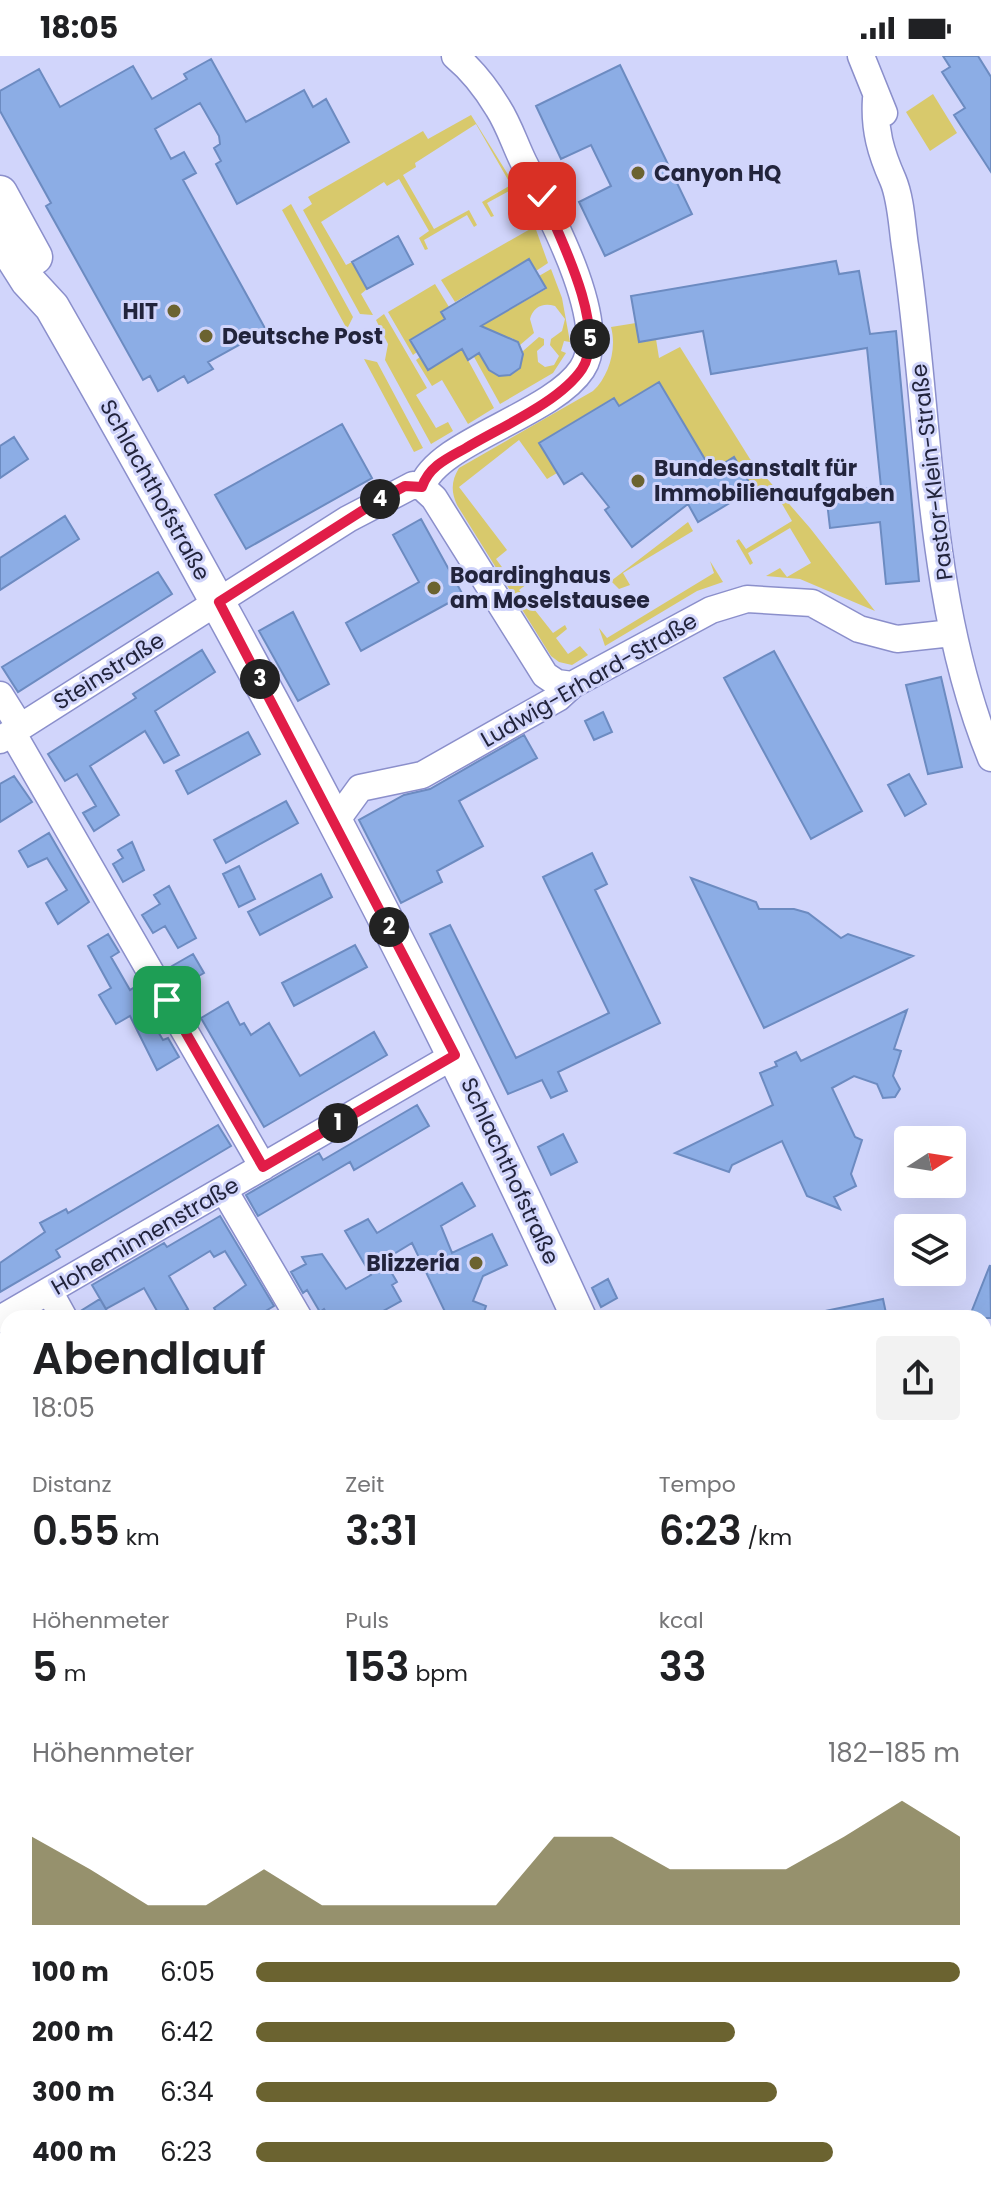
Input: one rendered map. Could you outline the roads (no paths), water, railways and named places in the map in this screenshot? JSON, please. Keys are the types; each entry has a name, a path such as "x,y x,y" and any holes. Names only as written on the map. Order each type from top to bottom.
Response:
{"main road":[{"name":"Schlachthofstraße","path":"0,193 42,270 52,307"},
{"name":"Schlachthofstraße","path":"0,237 28,281 52,307 219,602 336,821 455,1055 575,1310"}],"street":[{"path":"446,56 485,114 524,161"},
{"path":"455,56 477,77 501,111 555,225 587,318 589,350 584,367 557,394 436,465 422,487 439,506 545,675 557,683 572,685"},
{"name":"Pastor-Klein-Straße","path":"861,56 898,154 894,182 910,282 952,633 991,758"},
{"name":"Steinstraße","path":"11,733 379,500 405,486 422,487"},
{"name":"Ludwig-Erhard-Straße","path":"336,821 360,788 422,775 558,698 572,685 711,610 747,599 812,603 859,629 897,639 952,633"},
{"path":"0,695 11,733 263,1167"},
{"name":"Hoheminnenstraße","path":"16,1310 455,1055"},
{"path":"224,1190 294,1310"},
{"path":"49,1291 60,1310"}],"place":[{"name":"Canyon HQ","path":"638,173"},
{"name":"HIT","path":"174,311"},
{"name":"Deutsche Post","path":"206,336"},
{"name":"Bundesanstalt für Immobilienaufgaben","path":"638,481"},
{"name":"Boardinghaus am Moselstausee","path":"434,588"},
{"name":"Blizzeria","path":"476,1263"}]}
